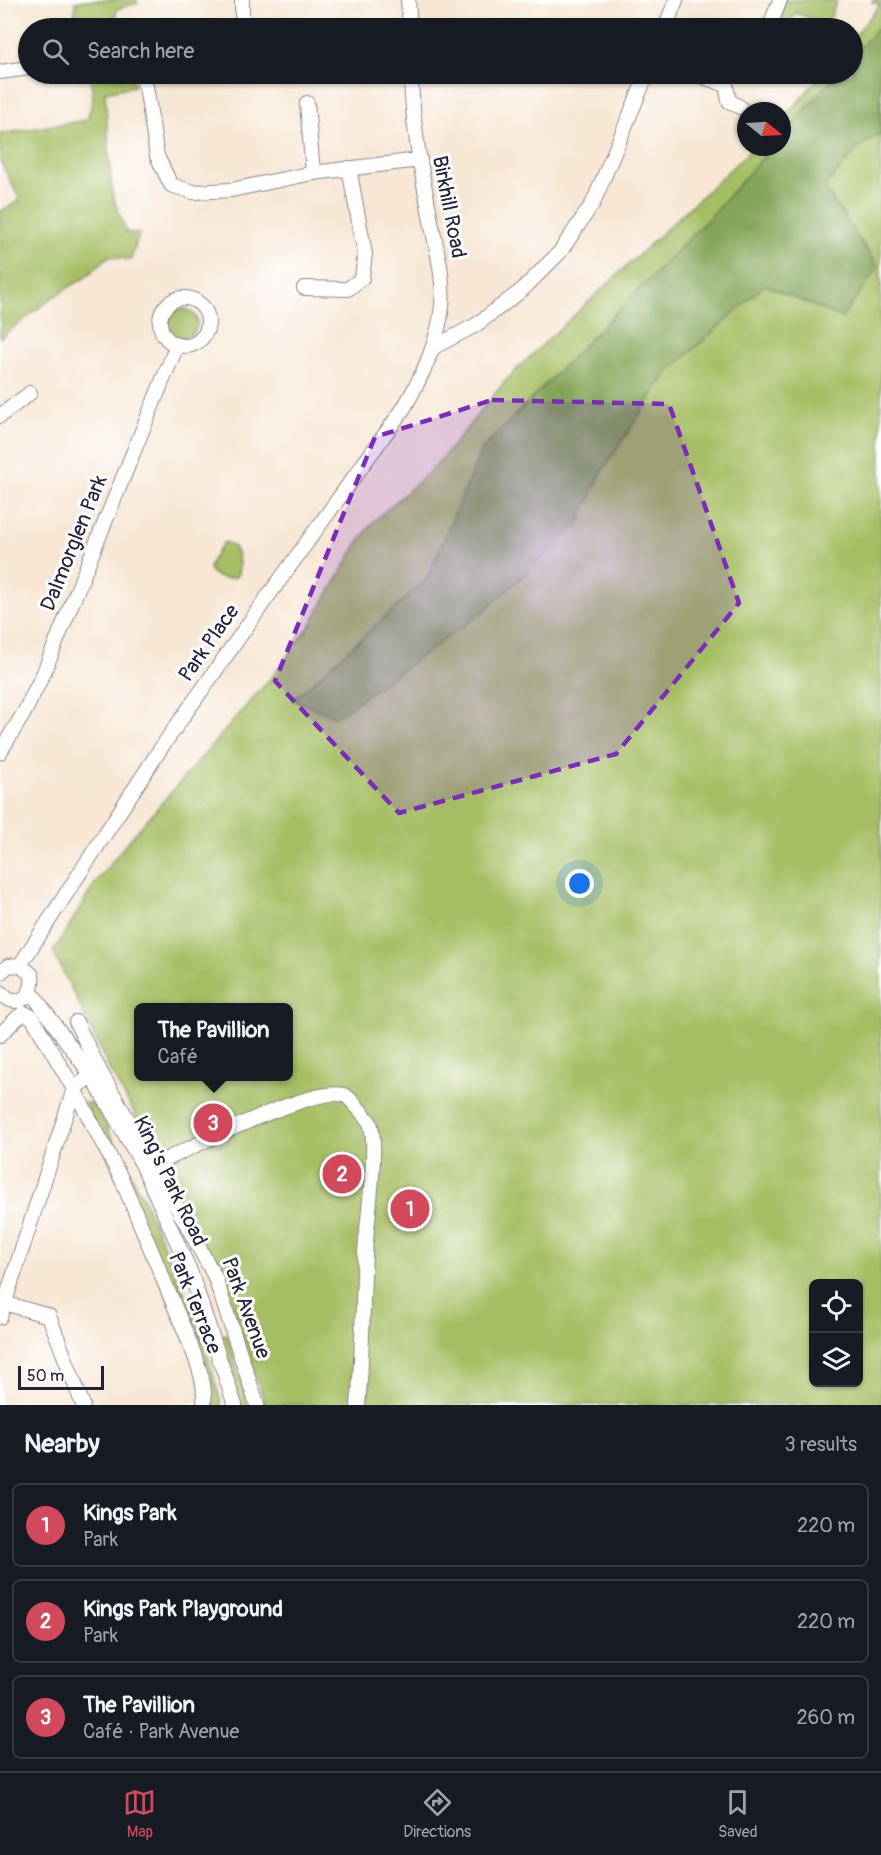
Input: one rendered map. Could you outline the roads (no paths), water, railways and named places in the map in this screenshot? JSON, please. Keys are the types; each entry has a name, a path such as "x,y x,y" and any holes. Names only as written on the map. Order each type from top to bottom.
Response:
{"street":[{"path":"242,0 242,18"},
{"path":"408,0 409,18"},
{"path":"669,18 676,0"},
{"path":"774,18 780,0"},
{"path":"0,72 18,69"},
{"path":"145,84 157,156 171,185 193,192 231,190 313,173 419,160"},
{"name":"Birkhill Road","path":"411,84 419,160 440,270 442,304 434,347"},
{"path":"434,347 476,325 522,290 560,252 593,203 643,84"},
{"path":"723,84 726,85 729,101 737,105"},
{"path":"307,103 313,173"},
{"path":"304,288 348,289 362,278 364,254 349,168"},
{"name":"Dalmorglen Park","path":"0,752 24,713 44,672 177,345"},
{"name":"Park Place","path":"21,965 161,748 404,408 422,376 434,347"},
{"path":"0,416 30,393"},
{"path":"0,973 8,966 21,965"},
{"name":"King's Park Road","path":"21,965 32,975 31,992 91,1075 149,1168 190,1270 235,1405"},
{"path":"3,1000 18,1001 31,992"},
{"name":"Park Terrace","path":"0,1035 24,1013 32,1017 74,1089 122,1180 177,1312 198,1364 205,1392 204,1405"},
{"name":"Park Avenue","path":"76,1022 149,1168 181,1211 215,1277 257,1405"},
{"path":"0,1317 74,1089 91,1075"},
{"path":"149,1168 292,1103 323,1096 333,1094 345,1096 370,1122 374,1140 365,1253 358,1405"},
{"path":"4,1303 49,1316 83,1405"}],"place":[{"name":"The Pavillion","path":"213,1123"},
{"name":"Kings Park Playground","path":"342,1174"},
{"name":"Kings Park","path":"410,1209"}]}
